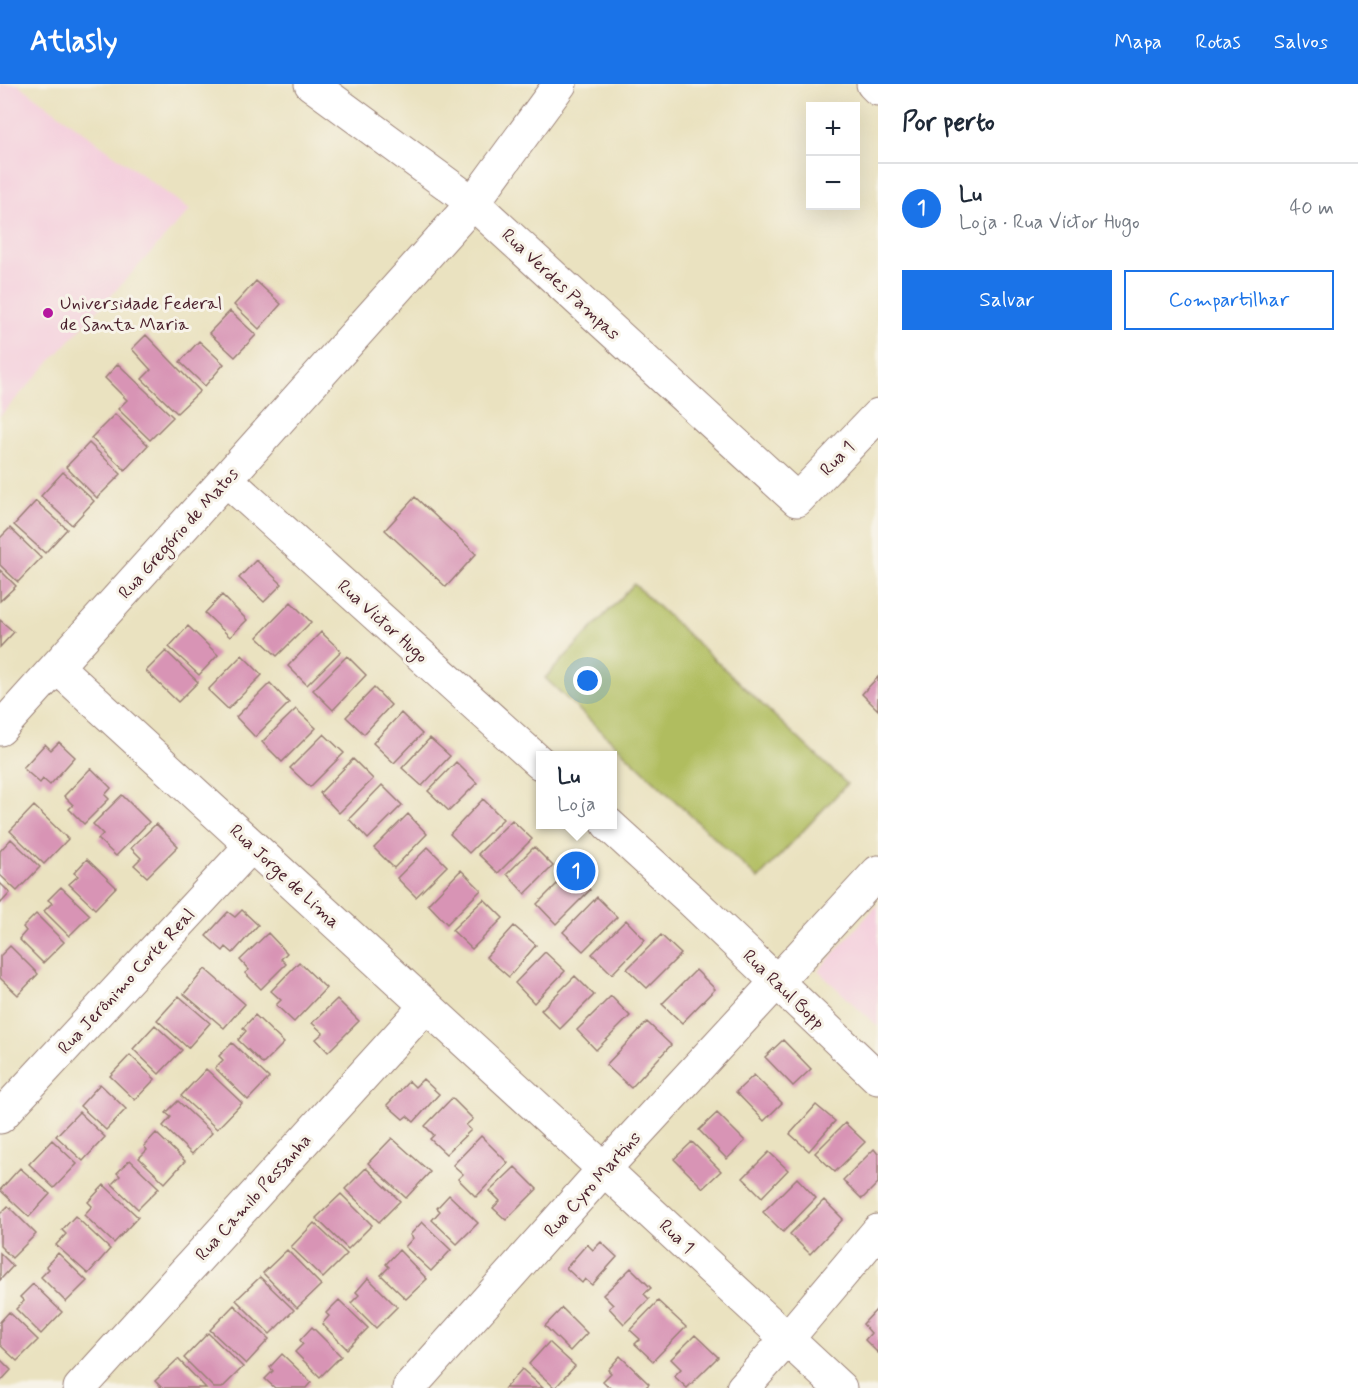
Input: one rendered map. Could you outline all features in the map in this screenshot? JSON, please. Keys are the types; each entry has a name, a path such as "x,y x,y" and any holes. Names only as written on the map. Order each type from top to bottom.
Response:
{"street":[{"name":"Rua Verdes Pampas","path":"311,84 473,203 797,500"},
{"name":"Rua Gregório de Matos","path":"0,729 473,203 560,84"},
{"path":"873,84 878,89"},
{"name":"Rua 1","path":"797,500 878,415"},
{"name":"Rua Victor Hugo","path":"226,480 536,759"},
{"name":"Rua Jorge de Lima","path":"57,667 512,1086"},
{"name":"Rua Raul Bopp","path":"612,829 691,900 878,1078"},
{"name":"Rua Jerônimo Corte Real","path":"0,1117 251,846"},
{"name":"Rua Cyro Martins","path":"409,1388 604,1169 878,872"},
{"name":"Rua Camilo Pessanha","path":"80,1388 426,1006"},
{"name":"Rua 1","path":"512,1086 840,1388"},
{"path":"743,1388 878,1231"}],"shaded area":[{"name":"Universidade Federal de Santa Maria","path":"0,84 18,84 190,210 0,416"},
{"path":"878,904 878,1027 818,971"}],"green space":[{"path":"634,584 847,784 758,879 545,678"}],"building":[{"path":"256,281 281,304 259,329 234,305"},
{"path":"230,311 256,335 235,357 209,333"},
{"path":"146,335 200,391 177,413 142,379 151,370 132,349"},
{"path":"199,341 224,364 205,386 180,362"},
{"path":"118,364 173,417 150,440 118,409 127,400 105,378"},
{"path":"115,414 148,445 125,470 91,438"},
{"path":"89,443 121,474 97,498 66,467"},
{"path":"63,472 94,501 72,525 41,496"},
{"path":"415,497 476,554 446,587 385,530"},
{"path":"36,501 67,529 45,553 14,525"},
{"path":"10,528 41,558 18,582 0,565 0,538"},
{"path":"256,560 282,584 264,602 239,578"},
{"path":"0,570 16,586 0,601"},
{"path":"222,595 247,620 230,637 205,613"},
{"path":"291,602 311,622 277,656 257,637"},
{"path":"0,620 14,632 0,647"},
{"path":"188,626 218,655 199,675 169,647"},
{"path":"321,632 341,651 307,685 288,666"},
{"path":"166,651 198,682 178,702 146,671"},
{"path":"242,655 262,675 228,709 208,690"},
{"path":"347,656 366,675 333,710 313,690"},
{"path":"878,677 878,710 862,694"},
{"path":"270,683 289,703 255,737 236,717"},
{"path":"374,688 391,705 364,734 346,717"},
{"path":"296,709 316,728 282,762 262,742"},
{"path":"401,713 422,734 394,763 373,743"},
{"path":"324,734 344,753 310,787 290,768"},
{"path":"430,738 450,756 422,786 402,768"},
{"path":"59,742 75,757 50,785 43,779 40,783 23,768 45,744 51,750"},
{"path":"353,759 373,779 339,813 320,793"},
{"path":"456,762 477,783 449,811 428,791"},
{"path":"91,768 111,788 105,795 109,799 84,824 69,809 73,805 64,796"},
{"path":"382,785 402,805 368,839 349,819"},
{"path":"122,795 149,822 116,856 98,839 103,834 93,824"},
{"path":"483,799 503,819 469,853 450,834"},
{"path":"34,806 68,839 44,864 10,831"},
{"path":"408,814 427,834 394,868 374,848"},
{"path":"512,820 532,839 498,873 478,854"},
{"path":"156,824 178,846 147,877 134,865 141,858 131,848"},
{"path":"11,839 40,867 17,891 0,875 0,851"},
{"path":"428,847 447,866 416,897 397,878"},
{"path":"534,847 553,866 525,894 507,874"},
{"path":"87,859 116,887 95,909 69,884 78,876 74,873"},
{"path":"461,870 481,890 447,924 428,904"},
{"path":"571,870 590,890 556,924 537,904"},
{"path":"0,883 10,893 0,904"},
{"path":"61,887 90,915 69,936 44,911 52,903 48,900"},
{"path":"597,897 617,917 583,951 563,932"},
{"path":"484,899 503,918 472,949 452,930"},
{"path":"242,910 258,925 233,953 226,947 223,951 206,936 228,912 235,917"},
{"path":"36,914 64,942 43,963 19,939 26,931 23,927"},
{"path":"626,920 645,940 612,974 592,954"},
{"path":"514,926 536,945 509,977 486,957"},
{"path":"268,933 287,953 281,959 286,964 261,989 245,973 249,970 240,960"},
{"path":"661,935 681,954 647,988 627,969"},
{"path":"10,946 38,974 18,995 0,978 0,956"},
{"path":"545,952 565,971 534,1003 515,983"},
{"path":"299,962 326,988 294,1022 276,1005 281,1000 271,991"},
{"path":"205,969 245,1004 224,1028 184,994"},
{"path":"696,970 715,989 682,1023 662,1004"},
{"path":"575,976 594,995 560,1029 541,1010"},
{"path":"179,996 210,1023 188,1048 157,1020"},
{"path":"611,996 630,1016 596,1050 577,1030"},
{"path":"337,999 359,1021 328,1052 316,1039 323,1033 312,1023"},
{"path":"255,1015 284,1043 263,1064 238,1040 246,1031 243,1028"},
{"path":"647,1022 671,1045 631,1088 606,1065"},
{"path":"155,1025 182,1050 159,1074 133,1049"},
{"path":"783,1040 811,1069 793,1086 765,1057"},
{"path":"232,1043 269,1078 248,1100 215,1068 223,1060 219,1056"},
{"path":"130,1055 155,1079 135,1100 110,1076"},
{"path":"206,1069 242,1103 217,1129 181,1096"},
{"path":"754,1075 782,1103 764,1121 736,1092"},
{"path":"423,1079 439,1094 414,1122 407,1116 403,1119 387,1105 409,1081 415,1087"},
{"path":"100,1084 126,1109 106,1130 80,1106"},
{"path":"452,1098 473,1119 466,1125 471,1130 446,1154 430,1139 434,1135 425,1126"},
{"path":"178,1101 212,1133 192,1154 163,1126 171,1117 166,1113"},
{"path":"816,1105 835,1121 809,1151 790,1134"},
{"path":"79,1112 105,1137 83,1161 56,1136"},
{"path":"717,1113 745,1141 727,1159 699,1130"},
{"path":"845,1123 865,1142 835,1172 815,1153"},
{"path":"156,1133 185,1161 165,1183 139,1158 147,1150 144,1146"},
{"path":"481,1136 508,1163 476,1197 458,1179 463,1174 453,1165"},
{"path":"392,1138 430,1172 406,1198 368,1163"},
{"path":"52,1140 77,1164 54,1188 29,1164"},
{"path":"692,1142 721,1171 703,1188 674,1159"},
{"path":"874,1149 878,1154 878,1183 862,1199 843,1180"},
{"path":"769,1152 788,1170 762,1197 743,1178"},
{"path":"130,1160 159,1188 138,1209 112,1184 120,1176 117,1173"},
{"path":"515,1167 537,1189 506,1220 493,1208 500,1201 490,1191"},
{"path":"20,1168 50,1194 29,1217 0,1190"},
{"path":"366,1168 400,1201 379,1222 345,1189"},
{"path":"797,1178 816,1198 783,1232 763,1212"},
{"path":"104,1185 138,1217 114,1243 84,1215 92,1206 88,1202"},
{"path":"341,1194 372,1225 348,1249 316,1218"},
{"path":"449,1195 478,1223 457,1244 432,1220 440,1211 437,1208"},
{"path":"824,1200 843,1219 810,1254 790,1234"},
{"path":"8,1206 36,1234 12,1258 0,1246 0,1214"},
{"path":"75,1216 110,1249 88,1274 56,1245 66,1234 62,1230"},
{"path":"422,1222 451,1250 431,1271 405,1247 413,1238 410,1235"},
{"path":"314,1223 347,1254 323,1278 291,1247"},
{"path":"601,1242 617,1257 592,1285 585,1279 582,1283 566,1268 587,1244 593,1250"},
{"path":"287,1250 321,1285 297,1308 263,1273"},
{"path":"399,1250 427,1279 406,1299 381,1275 389,1267 386,1264"},
{"path":"0,1253 13,1266 0,1280"},
{"path":"58,1253 87,1281 66,1302 41,1277 49,1269 46,1266"},
{"path":"631,1268 651,1288 644,1294 649,1299 624,1324 609,1308 613,1305 603,1295"},
{"path":"260,1277 294,1310 270,1334 236,1300"},
{"path":"368,1278 397,1307 376,1328 351,1303 359,1295 356,1292"},
{"path":"33,1284 62,1312 41,1334 16,1309 24,1301 20,1297"},
{"path":"339,1300 368,1328 347,1349 322,1324 329,1316 326,1313"},
{"path":"658,1301 686,1327 653,1361 635,1344 640,1339 630,1330"},
{"path":"234,1305 269,1339 246,1364 210,1330"},
{"path":"562,1308 587,1333 570,1351 545,1326"},
{"path":"878,1308 878,1353 865,1340 871,1333 863,1324"},
{"path":"9,1312 38,1340 17,1361 0,1345 0,1322"},
{"path":"312,1327 341,1356 320,1377 295,1352 303,1344 300,1340"},
{"path":"208,1333 243,1367 222,1388 214,1388 184,1358"},
{"path":"695,1335 718,1357 687,1388 674,1376 681,1369 671,1359"},
{"path":"549,1342 575,1366 555,1388 529,1364"},
{"path":"282,1354 311,1382 306,1388 275,1388 265,1379 273,1371 270,1367"},
{"path":"620,1356 649,1384 645,1388 610,1388 603,1381 611,1373 608,1370"},
{"path":"0,1359 11,1370 0,1382"},
{"path":"178,1359 206,1388 162,1388 155,1381"},
{"path":"522,1369 543,1388 505,1388"}],"place":[{"name":"Universidade Federal de Santa Maria","path":"48,313"},
{"name":"Lu","path":"576,871"}]}
